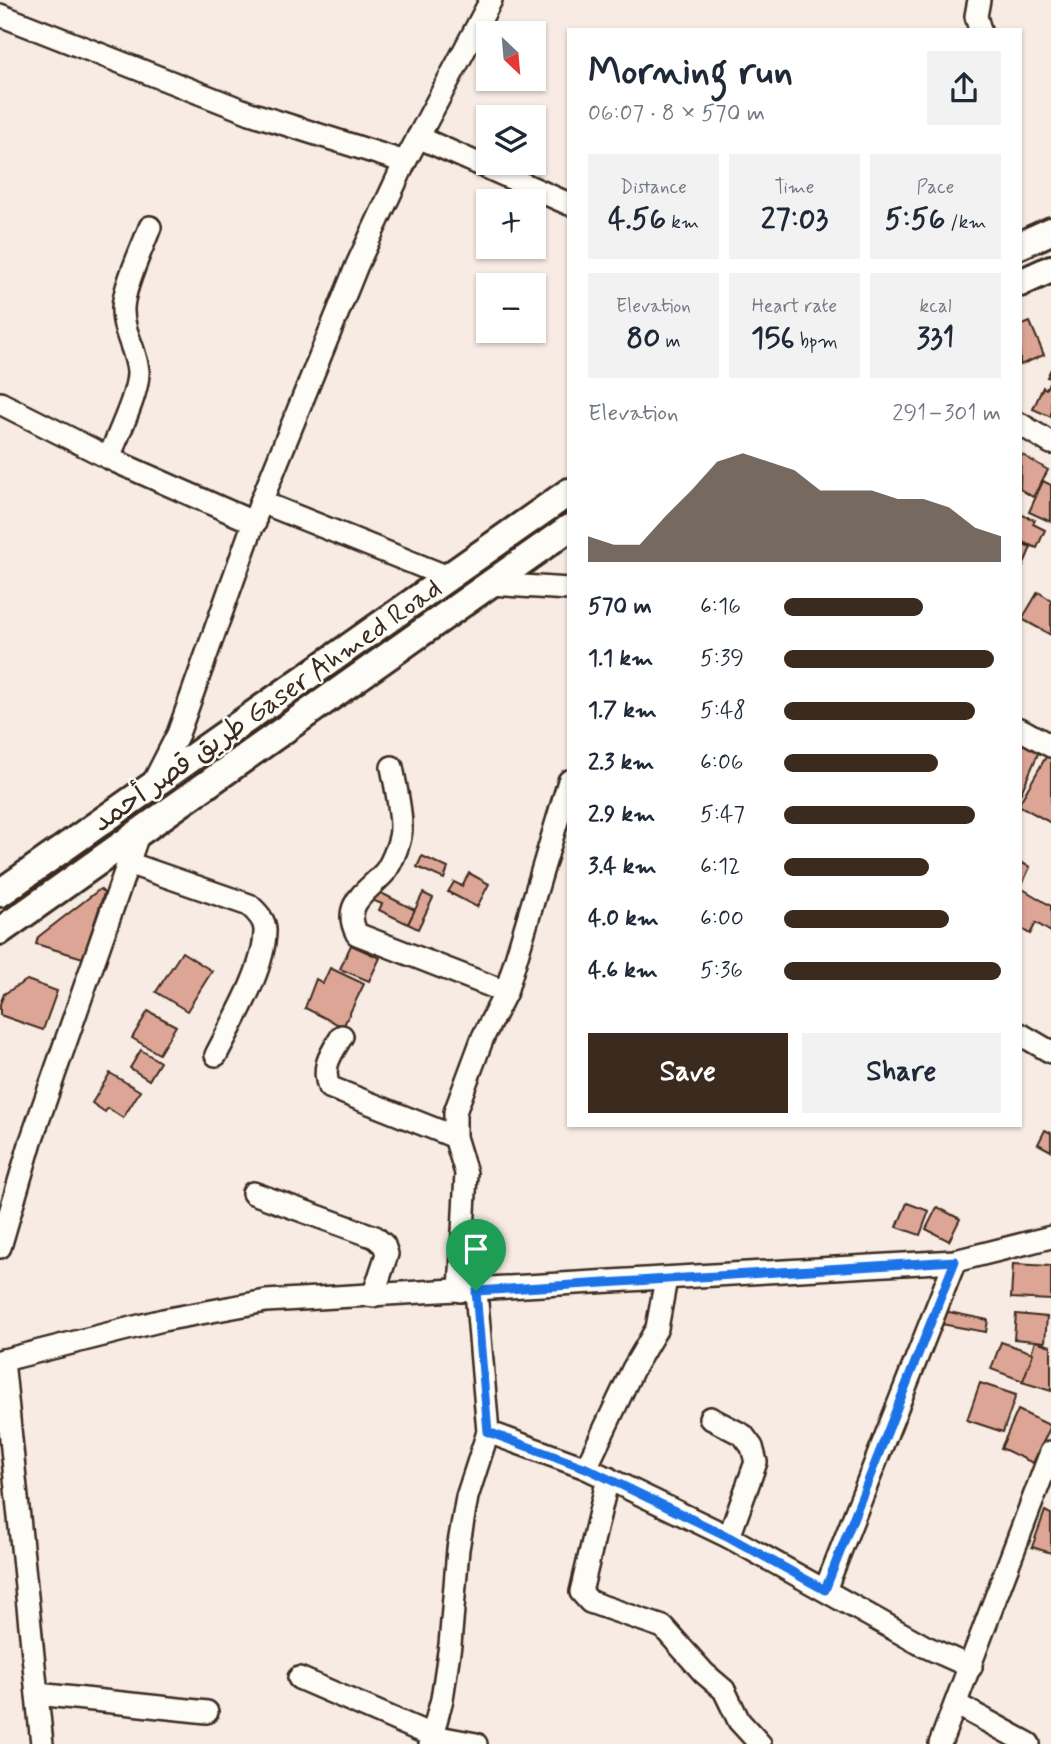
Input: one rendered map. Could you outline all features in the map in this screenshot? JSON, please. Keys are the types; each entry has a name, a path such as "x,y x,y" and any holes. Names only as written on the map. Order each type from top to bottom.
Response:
{"main road":[{"path":"1022,243 1051,231"},
{"path":"1022,282 1051,269"},
{"name":"طريق قصر أحمد Gaser Ahmed Road","path":"0,892 567,493"},
{"name":"طريق قصر أحمد Gaser Ahmed Road","path":"0,931 567,529"}],"street":[{"path":"153,783 178,734 258,513 357,265 405,162 492,0"},
{"path":"979,0 976,16 979,28"},
{"path":"0,15 250,113 405,162"},
{"path":"418,137 567,203"},
{"path":"109,458 137,380 135,353 125,330 123,306 150,226"},
{"path":"0,403 109,458 258,513 448,577"},
{"path":"1022,425 1051,443"},
{"path":"490,584 567,589"},
{"path":"1022,730 1051,746"},
{"path":"392,767 401,835 387,870 366,890 352,910 352,924 357,934 506,992"},
{"path":"431,1740 442,1699 450,1645 460,1536 467,1497 488,1432 468,1291 467,1173 455,1137 455,1112 483,1037 506,992 567,788"},
{"path":"0,1247 31,1141 139,832"},
{"path":"128,863 249,905 260,915 266,931 256,974 216,1055"},
{"path":"1022,1035 1051,1052"},
{"path":"341,1036 325,1064 330,1087 455,1137"},
{"path":"253,1193 374,1237 384,1245 387,1254 373,1296"},
{"path":"42,1744 1,1360 163,1320 266,1301 955,1261 1051,1237"},
{"path":"825,1590 955,1261"},
{"path":"586,1468 633,1369 657,1328 666,1279"},
{"path":"710,1418 743,1435 752,1447 755,1461 729,1537"},
{"path":"488,1432 608,1478 729,1537 825,1590 838,1600 924,1646 971,1667"},
{"path":"940,1744 1051,1452"},
{"path":"608,1478 581,1592 590,1602 663,1627 704,1673 724,1690 739,1721 760,1744"},
{"path":"299,1678 431,1740 477,1744"},
{"path":"37,1694 207,1712"},
{"path":"956,1704 1027,1744"}],"building":[{"path":"1030,322 1044,355 1022,364 1022,325"},
{"path":"1051,378 1051,417 1033,409 1043,387 1046,389"},
{"path":"1022,455 1048,470 1033,497 1022,490"},
{"path":"1043,481 1051,485 1051,522 1029,512"},
{"path":"1022,515 1035,520 1033,524 1045,530 1037,548 1022,542"},
{"path":"1022,544 1031,547 1022,569"},
{"path":"1038,592 1051,600 1051,635 1022,619"},
{"path":"1022,741 1040,749 1022,790"},
{"path":"1047,755 1051,758 1051,823 1022,807 1022,799"},
{"path":"422,856 448,868 444,879 417,867"},
{"path":"1022,863 1030,867 1022,885"},
{"path":"469,873 489,884 477,907 448,892 454,882 462,886"},
{"path":"100,889 104,893 83,958 36,944 38,937"},
{"path":"1022,889 1051,906 1051,932 1036,923 1030,934 1022,929"},
{"path":"377,891 415,910 408,924 379,910 382,904 372,900"},
{"path":"423,893 433,898 418,929 408,924"},
{"path":"351,945 380,958 369,981 340,969"},
{"path":"182,952 212,971 187,1011 156,992"},
{"path":"330,968 364,984 343,1027 305,1008 316,979 323,983"},
{"path":"27,980 57,991 43,1030 0,1015 4,994"},
{"path":"148,1011 176,1026 159,1054 132,1038"},
{"path":"141,1050 160,1062 149,1080 130,1068"},
{"path":"110,1073 140,1091 123,1118 108,1108 105,1112 92,1103"},
{"path":"1045,1130 1051,1133 1051,1151 1038,1144"},
{"path":"907,1203 929,1211 920,1235 897,1227"},
{"path":"937,1207 960,1219 949,1241 926,1229"},
{"path":"1013,1264 1051,1266 1051,1300 1011,1298"},
{"path":"944,1311 988,1320 986,1332 941,1324"},
{"path":"1016,1314 1047,1317 1045,1342 1014,1339"},
{"path":"1035,1341 1051,1346 1051,1391 1022,1382"},
{"path":"1001,1342 1033,1353 1023,1381 991,1369"},
{"path":"980,1383 1016,1395 1003,1432 967,1420"},
{"path":"1018,1410 1051,1426 1033,1463 1001,1448"},
{"path":"1045,1511 1051,1514 1051,1553 1032,1547"}],"route":[{"path":"955,1261 825,1590 729,1537 586,1468 488,1432 476,1291 955,1261"}]}
